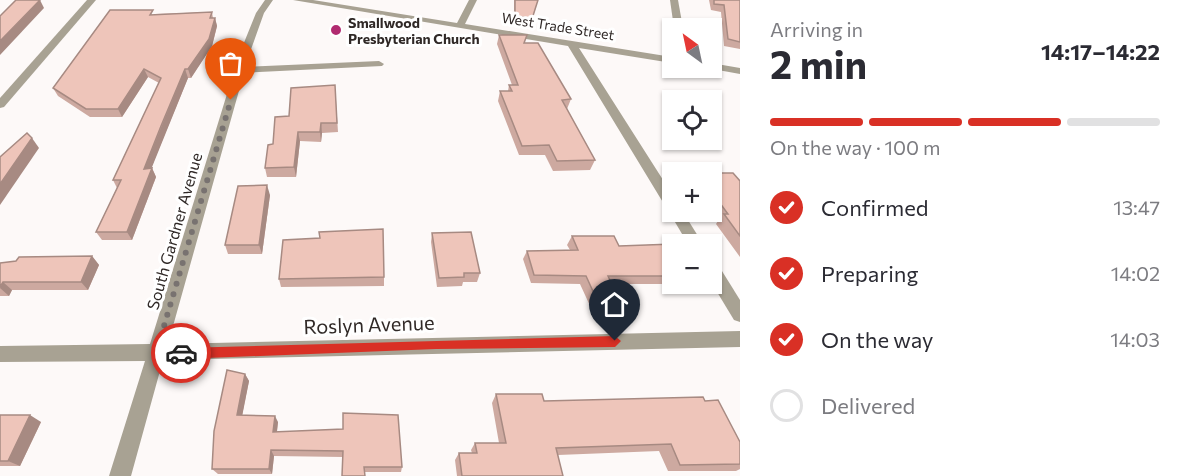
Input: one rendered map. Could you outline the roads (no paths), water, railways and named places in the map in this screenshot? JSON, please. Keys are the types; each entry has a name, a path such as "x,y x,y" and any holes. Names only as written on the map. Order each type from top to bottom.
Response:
{"street":[{"path":"0,105 92,0"},
{"name":"South Gardner Avenue","path":"120,476 240,70 260,13 269,0"},
{"name":"West Trade Street","path":"297,0 662,58"},
{"path":"460,25 473,0"},
{"path":"674,0 677,18"},
{"path":"571,43 662,190"},
{"path":"722,68 740,71"},
{"path":"722,286 740,315"},
{"name":"Roslyn Avenue","path":"0,354 156,353 436,344 740,339"}],"lane":[{"path":"240,70 379,64"}],"place":[{"name":"Smallwood Presbyterian Church","path":"336,30"}]}
